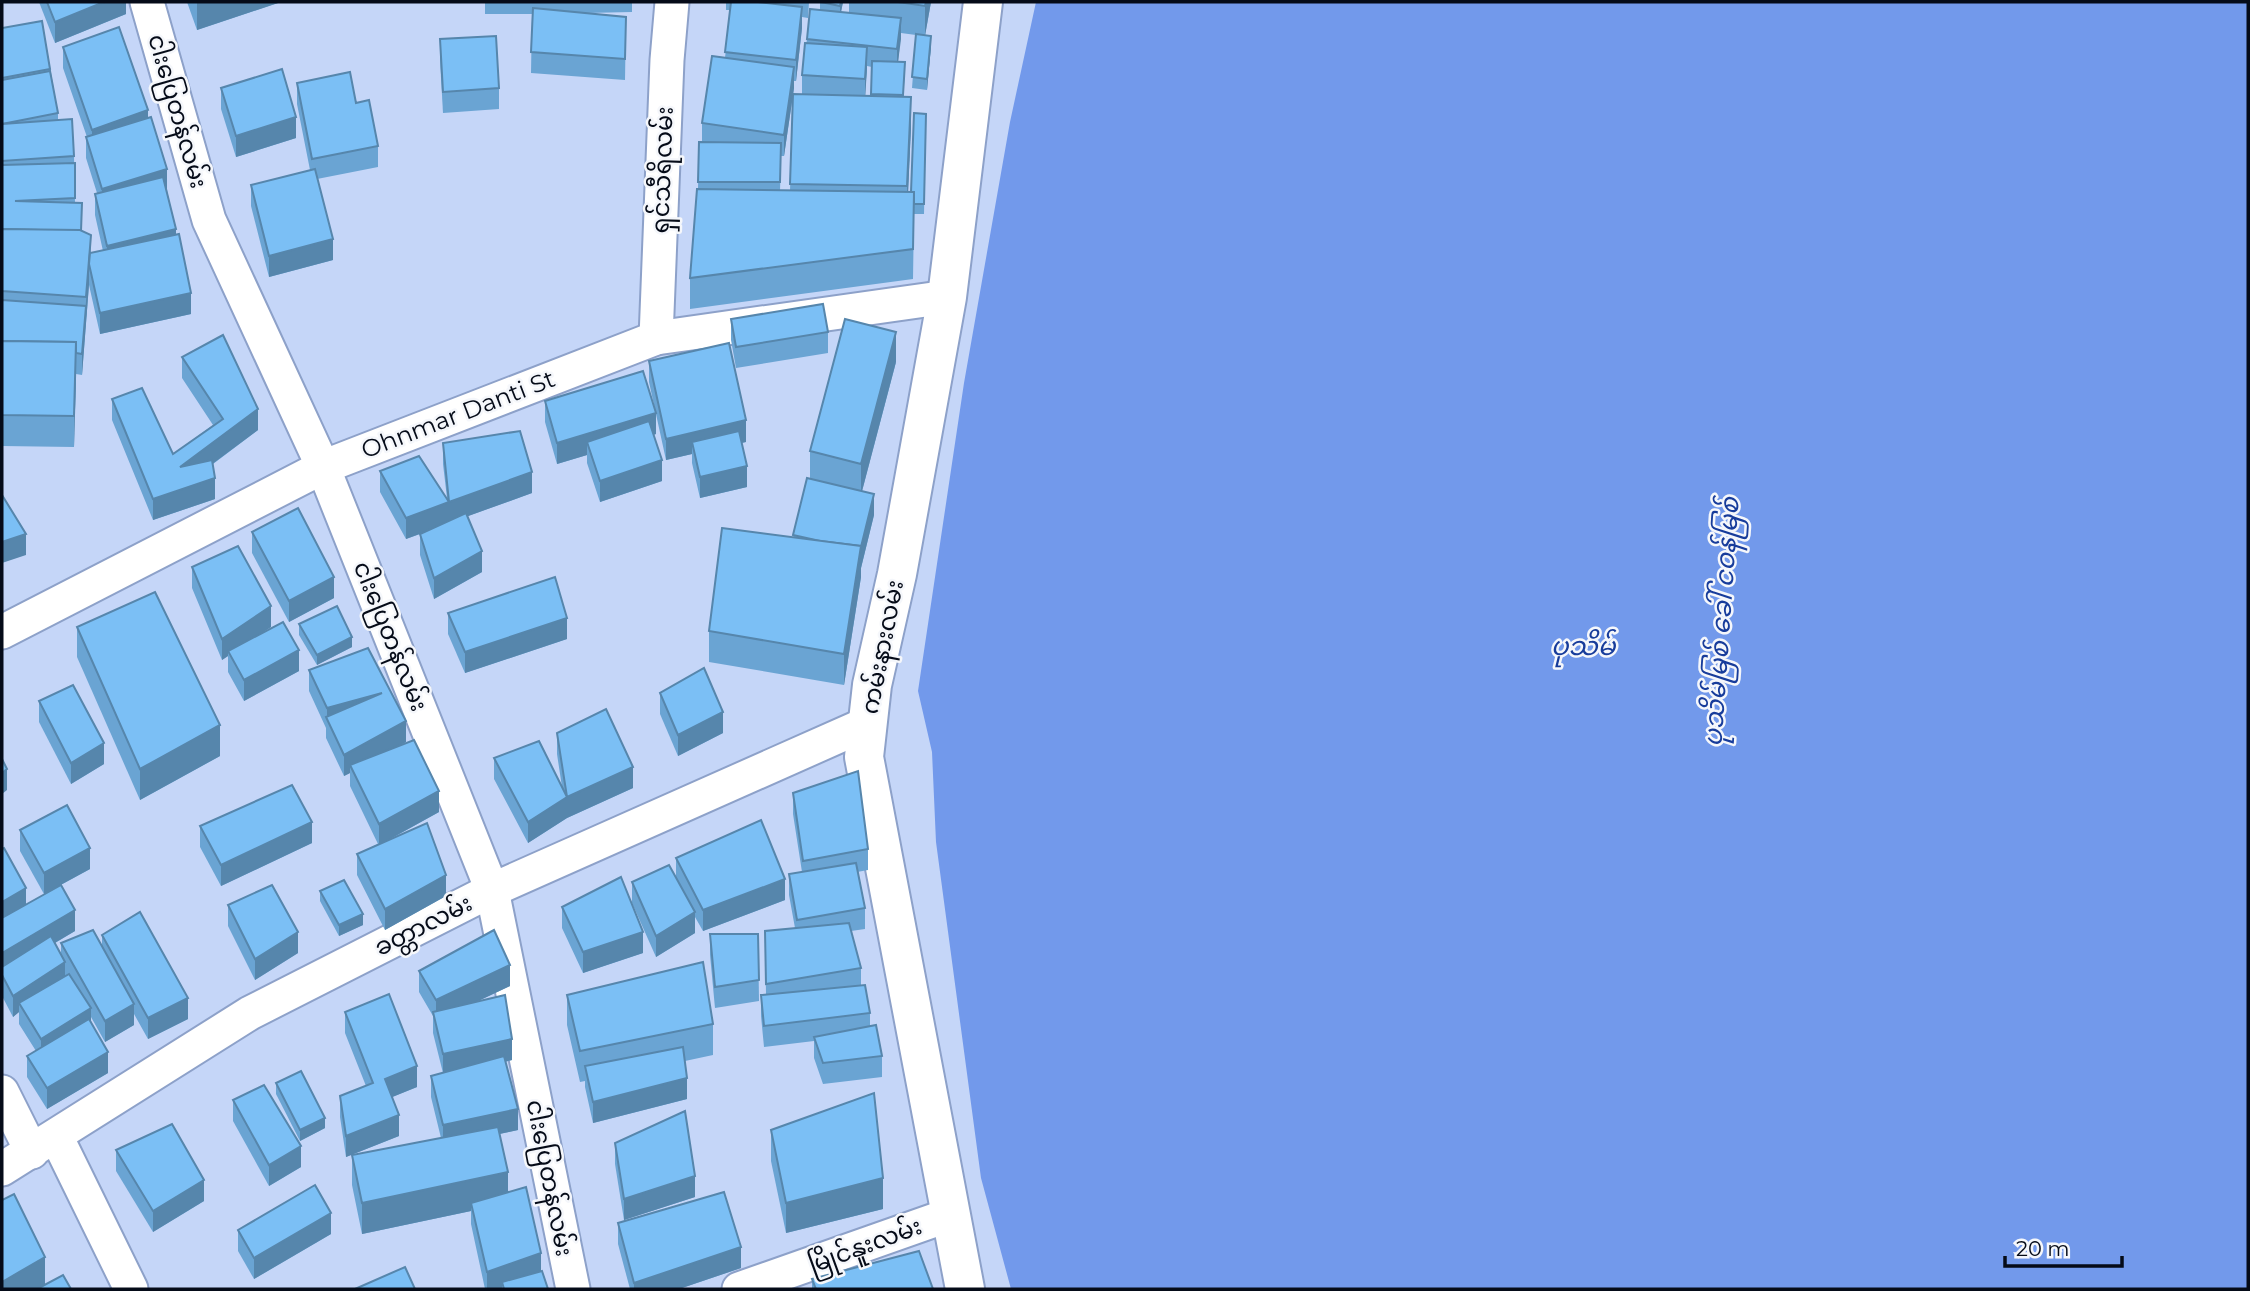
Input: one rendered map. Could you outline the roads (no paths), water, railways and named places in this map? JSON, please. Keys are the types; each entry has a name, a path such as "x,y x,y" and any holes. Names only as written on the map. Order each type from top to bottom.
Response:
{"street":[{"name":"ငါးပြေတန်လမ်း","path":"147,2 209,220 323,467 492,890 573,1289"},
{"name":"ရှင်သီရိလမ်း","path":"656,338 667,60 672,2"},
{"name":"ကမ်းနားလမ်း","path":"965,1289 864,757 872,685 897,573 947,297 983,2"},
{"name":"Ohnmar Danti St","path":"2,632 323,467 656,338 947,297"},
{"name":"ခတ္တာလမ်း","path":"2,1169 250,1013 492,890 866,724"},
{"path":"2,1092 44,1144 131,1289"},
{"name":"မြိုင်နူးလမ်း","path":"739,1289 952,1214"}],"water":[{"name":"ပုသိမ်","path":"1036,2 2248,2 2248,1289 1011,1289 981,1178 936,842 932,752 918,691 964,383 1010,122"}],"water label":[{"name":"ပုသိမ်မြစ် ခေါ် ငဝန်မြစ်","path":"1721,622"}]}
